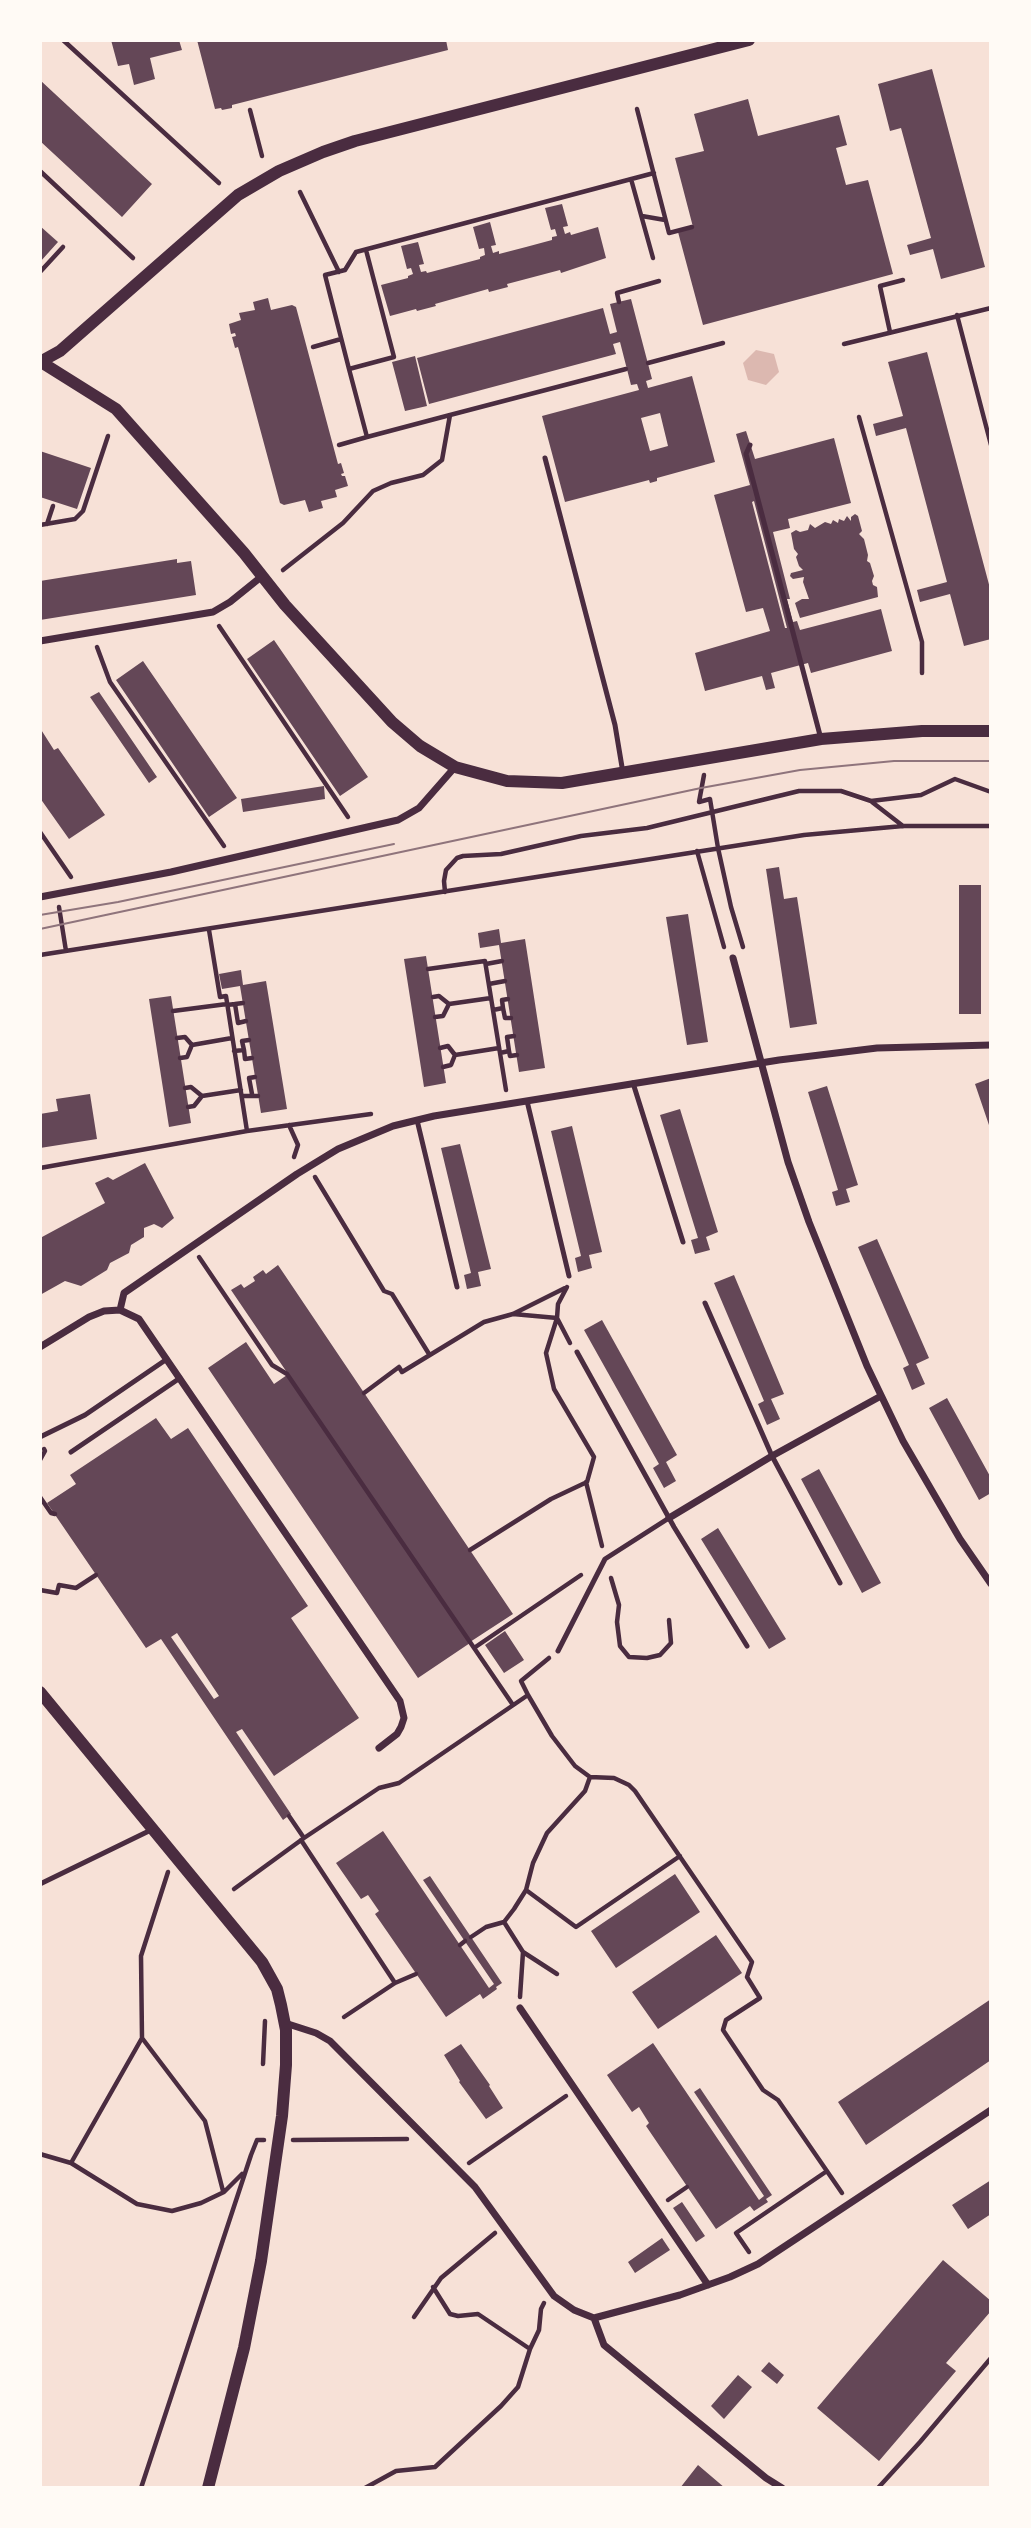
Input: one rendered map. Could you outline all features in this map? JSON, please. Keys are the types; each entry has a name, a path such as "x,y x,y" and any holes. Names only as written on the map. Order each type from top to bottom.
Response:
{"street":[{"path":"749,40 355,141 279,171 238,195 80,335 41,362 116,408 244,553 261,577 393,722 421,746 455,767 493,778 562,783 821,739 922,731 991,731"},
{"path":"40,641 213,612 261,577"},
{"path":"40,897 233,858 398,820 429,798 455,767"},
{"path":"733,958 788,1162 809,1222 881,1396 903,1441 960,1539 991,1584"},
{"path":"120,1310 124,1293 309,1167 354,1141 417,1120 761,1062 877,1048 991,1045"},
{"path":"40,1347 89,1317 104,1311 120,1310 139,1319 400,1701 404,1718 401,1727 397,1734 379,1748"},
{"path":"669,1518 772,1456 881,1396"},
{"path":"40,1692 262,1962 276,1989 285,2023 286,2064 278,2140 253,2304 208,2488"},
{"path":"520,2008 708,2285"},
{"path":"285,2023 316,2033 330,2041 475,2186 554,2296 594,2318 708,2285 758,2264 991,2110"},
{"path":"594,2318 604,2345 766,2478 782,2488"}],"lane":[{"path":"750,445 746,454 821,739"},
{"path":"545,458 615,725 623,773"},
{"path":"633,1083 682,1242"},
{"path":"527,1101 569,1276"},
{"path":"417,1120 457,1287"},
{"path":"705,1303 772,1456 840,1583"},
{"path":"577,1352 669,1518 747,1646"},
{"path":"40,1437 85,1415 166,1359"},
{"path":"71,1452 180,1378"},
{"path":"558,1651 605,1559 669,1518"},
{"path":"40,1884 153,1829"}],"path":[{"path":"63,40 219,183"},
{"path":"637,109 669,233 692,227"},
{"path":"250,110 262,156"},
{"path":"40,171 133,258"},
{"path":"367,437 325,275 345,270 356,252 408,241 479,219 552,203 654,173"},
{"path":"631,179 653,258"},
{"path":"300,192 339,272"},
{"path":"642,216 666,220"},
{"path":"479,219 481,225"},
{"path":"40,272 63,247"},
{"path":"349,369 394,357 366,250"},
{"path":"891,332 880,286 903,280"},
{"path":"620,302 617,293 659,281"},
{"path":"844,344 991,308"},
{"path":"957,316 991,445"},
{"path":"313,347 341,339"},
{"path":"648,363 723,343"},
{"path":"339,445 626,369"},
{"path":"283,570 343,523 373,491 391,483 423,475 442,460 450,415"},
{"path":"859,417 922,642 922,673"},
{"path":"43,524 75,519 83,512 108,436"},
{"path":"43,524 53,506"},
{"path":"219,626 357,829"},
{"path":"97,647 110,682 233,858"},
{"path":"698,770 705,768 699,802 710,799 731,907 746,955"},
{"path":"871,802 921,795 955,779 991,792"},
{"path":"445,892 446,870 457,858 463,856 501,854 581,836 647,828 799,792 841,791 871,802 903,826"},
{"path":"40,955 804,835 903,826 991,826"},
{"path":"40,832 74,881 76,891"},
{"path":"697,851 725,952 733,958"},
{"path":"57,894 66,951"},
{"path":"209,930 220,997 226,996 247,1131"},
{"path":"428,969 502,961"},
{"path":"486,964 506,1091"},
{"path":"489,984 505,981"},
{"path":"433,997 439,996 449,1004 491,998"},
{"path":"508,999 502,1000 503,1008 505,1018 511,1018"},
{"path":"173,1011 243,1003"},
{"path":"235,1004 238,1023 246,1021"},
{"path":"436,1017 443,1016 449,1004"},
{"path":"493,1010 503,1008"},
{"path":"514,1035 507,1037 509,1051 510,1056 517,1055"},
{"path":"177,1038 184,1037 192,1045"},
{"path":"192,1045 232,1038"},
{"path":"249,1040 242,1041 245,1059 252,1058"},
{"path":"180,1058 187,1057 192,1045"},
{"path":"440,1048 448,1046 455,1055"},
{"path":"234,1051 244,1050"},
{"path":"455,1055 509,1051"},
{"path":"443,1067 451,1065 455,1055"},
{"path":"252,1094 249,1078 255,1077"},
{"path":"185,1088 191,1087 202,1096 241,1093 258,1096"},
{"path":"188,1107 194,1106 202,1096"},
{"path":"40,1168 247,1131 371,1114"},
{"path":"289,1125 298,1145 297,1153 292,1159"},
{"path":"309,1167 384,1291 392,1294 429,1354"},
{"path":"198,1257 272,1365 287,1374 513,1705"},
{"path":"569,1276 567,1287 558,1304 557,1318 546,1353 554,1389 594,1457 586,1482 619,1605 617,1622 620,1646 629,1657 647,1658 660,1655 671,1643 670,1620"},
{"path":"364,1393 399,1367 402,1371 484,1322 513,1314 567,1287"},
{"path":"513,1314 557,1318"},
{"path":"557,1318 577,1352"},
{"path":"40,1460 44,1448"},
{"path":"470,1550 551,1499 586,1482"},
{"path":"40,1497 51,1513 55,1514"},
{"path":"474,1648 605,1559"},
{"path":"40,1590 57,1593 59,1585 76,1588 96,1575"},
{"path":"558,1651 522,1681 528,1695 565,1754 576,1766 590,1776 614,1778 629,1785 752,1962 747,1977 760,1998 726,2020 723,2031 763,2090 778,2100 850,2205"},
{"path":"234,1889 302,1839 379,1788 399,1783 528,1695"},
{"path":"471,1937 486,1927 504,1922 526,1890 533,1863 547,1833 585,1791 590,1776"},
{"path":"289,1816 395,1983"},
{"path":"526,1890 576,1927 680,1856"},
{"path":"71,2163 142,2038 141,1956 170,1866 179,1877"},
{"path":"504,1922 523,1952 557,1974"},
{"path":"520,2008 523,1952"},
{"path":"344,2017 395,1983 416,1974"},
{"path":"262,2008 265,2020 263,2064"},
{"path":"142,2038 205,2121 224,2192"},
{"path":"478,2156 575,2090"},
{"path":"278,2140 428,2139"},
{"path":"141,2488 257,2140"},
{"path":"40,2154 71,2163 137,2204 172,2211 224,2192 245,2172"},
{"path":"758,2264 736,2233 827,2171"},
{"path":"656,2208 687,2187"},
{"path":"414,2317 433,2287 503,2226"},
{"path":"433,2287 450,2314 478,2314 530,2349"},
{"path":"365,2488 396,2472 425,2469 441,2463 501,2406 518,2387 539,2330 541,2309 550,2290"},
{"path":"878,2488 991,2358"}],"shaded area":[{"path":"756,350 774,354 779,372 766,385 748,380 743,363"}],"building":[{"path":"111,40 179,40 182,50 150,58 155,79 134,85 129,64 118,66"},
{"path":"197,40 446,40 448,50 232,105 232,108 222,110 215,109"},
{"path":"932,69 985,267 941,279 933,249 910,255 907,245 931,238 901,128 890,131 878,84"},
{"path":"40,80 152,184 122,217 40,141"},
{"path":"748,99 758,136 839,115 847,145 836,148 846,185 868,180 893,274 703,325 678,232 693,227 675,158 704,151 694,114"},
{"path":"562,204 568,226 563,227 565,234 570,232 571,235 598,227 606,258 561,273 560,270 507,284 508,287 489,292 488,289 435,304 436,306 390,316 381,285 408,278 413,274 411,268 407,269 401,246 418,242 424,264 419,265 421,272 427,273 480,259 485,255 484,248 479,249 473,227 490,222 496,245 491,246 493,253 499,251 499,254 552,240 552,237 557,236 555,229 551,230 545,208"},
{"path":"40,226 58,242 40,262"},
{"path":"268,298 271,310 292,305 296,307 338,464 341,463 344,473 341,474 345,476 348,486 335,490 337,497 321,501 323,508 309,512 305,500 284,505 280,503 238,347 235,348 232,337 236,336 235,333 231,334 229,324 241,320 239,313 255,310 253,302"},
{"path":"631,299 652,379 646,381 648,388 692,376 715,462 657,478 657,481 650,483 649,480 565,502 542,416 639,390 637,384 631,385 620,342 613,344 616,354 429,404 417,358 603,308 610,334 617,332 610,304","holes":["660,413 668,446 650,451 641,418"]},
{"path":"927,352 991,592 991,639 964,646 950,594 920,602 917,590 947,582 906,428 876,436 873,424 903,416 888,362"},
{"path":"415,356 427,406 405,411 392,362"},
{"path":"746,431 755,459 834,438 851,503 788,519 790,528 773,532 793,622 797,621 800,630 881,609 892,651 811,673 808,663 771,673 775,688 766,690 762,676 705,691 695,653 770,631 763,608 746,612 714,495 750,485 736,434","holes":["754,501 787,628 752,502"]},
{"path":"40,451 91,468 77,509 40,497"},
{"path":"855,514 858,516 862,531 859,534 864,539 867,561 874,576 872,581 877,587 878,597 800,618 795,603 809,599 804,577 793,579 790,576 791,573 803,570 796,557 798,554 794,549 791,533 808,530 810,524 815,528 825,522 831,524 833,520 838,523 839,519 844,521 847,516 851,521"},
{"path":"177,559 177,563 191,561 196,595 40,620 40,581"},
{"path":"274,640 368,777 340,796 247,659"},
{"path":"143,661 237,798 209,817 116,680"},
{"path":"99,692 157,777 149,783 90,697"},
{"path":"40,728 54,750 58,748 105,815 69,839 40,798"},
{"path":"324,786 325,799 243,812 241,799"},
{"path":"779,867 784,899 797,897 817,1024 790,1028 766,869"},
{"path":"959,885 981,885 981,1014 959,1014"},
{"path":"688,914 708,1042 687,1045 666,917"},
{"path":"499,929 501,943 525,939 545,1068 519,1072 499,945 480,948 478,933"},
{"path":"426,956 446,1083 424,1087 404,959"},
{"path":"241,970 243,985 266,981 287,1109 261,1113 240,986 222,989 219,974"},
{"path":"171,996 191,1123 169,1127 149,999"},
{"path":"991,1078 991,1128 990,1128 975,1084"},
{"path":"827,1086 858,1185 846,1189 850,1202 836,1206 832,1192 838,1190 808,1092"},
{"path":"90,1094 97,1139 40,1148 40,1114 58,1111 56,1099"},
{"path":"680,1109 718,1232 706,1237 710,1250 695,1254 691,1240 698,1238 660,1115"},
{"path":"572,1126 602,1252 589,1255 592,1268 578,1272 575,1258 581,1256 551,1131"},
{"path":"460,1144 491,1269 478,1272 481,1286 467,1289 464,1275 471,1273 441,1148"},
{"path":"145,1163 174,1218 162,1228 154,1224 144,1228 144,1237 131,1245 129,1253 110,1263 107,1270 81,1286 65,1281 40,1295 40,1233 42,1237 105,1203 95,1183 108,1177 113,1180"},
{"path":"877,1239 929,1358 916,1364 925,1384 912,1390 903,1368 909,1365 858,1247"},
{"path":"278,1265 513,1614 470,1642 231,1290 241,1284 244,1288 255,1281 253,1277 263,1270 266,1274"},
{"path":"734,1275 784,1394 771,1399 780,1419 767,1425 758,1404 764,1401 714,1283"},
{"path":"602,1320 677,1455 666,1462 676,1481 664,1488 653,1468 659,1464 584,1330"},
{"path":"246,1342 274,1384 287,1375 470,1643 418,1678 208,1368"},
{"path":"947,1398 991,1478 991,1493 979,1500 929,1408"},
{"path":"156,1418 171,1439 188,1428 308,1606 291,1618 359,1718 274,1776 242,1729 236,1732 291,1814 283,1820 161,1639 146,1648 47,1503 76,1484 70,1475","holes":["177,1633 219,1696 214,1699 171,1637"]},
{"path":"819,1469 881,1583 862,1593 801,1479"},
{"path":"718,1528 786,1639 769,1649 701,1539"},
{"path":"505,1631 524,1660 504,1673 485,1645"},
{"path":"383,1831 489,1988 494,1984 423,1880 430,1876 502,1983 483,1999 480,1994 446,2017 375,1914 379,1911 368,1895 361,1899 336,1863"},
{"path":"675,1874 700,1912 616,1968 591,1931"},
{"path":"716,1935 742,1973 658,2029 632,1992"},
{"path":"991,1999 991,2060 866,2145 838,2102"},
{"path":"653,2043 759,2200 764,2196 694,2092 700,2088 772,2195 766,2199 768,2202 754,2211 750,2206 716,2229 646,2126 649,2123 639,2107 632,2112 607,2075"},
{"path":"461,2044 503,2108 486,2119 459,2082 444,2055"},
{"path":"991,2180 991,2214 968,2229 952,2205"},
{"path":"682,2202 705,2236 696,2242 673,2208"},
{"path":"662,2238 670,2250 635,2273 628,2262"},
{"path":"943,2260 991,2301 991,2311 946,2363 956,2371 879,2461 817,2408"},
{"path":"769,2362 784,2375 777,2384 761,2371"},
{"path":"738,2375 752,2387 724,2419 711,2406"},
{"path":"698,2465 725,2488 680,2488"}],"tram line":[{"path":"40,929 701,788 800,770 894,761 991,761"},
{"path":"40,915 118,902 394,844"}]}
